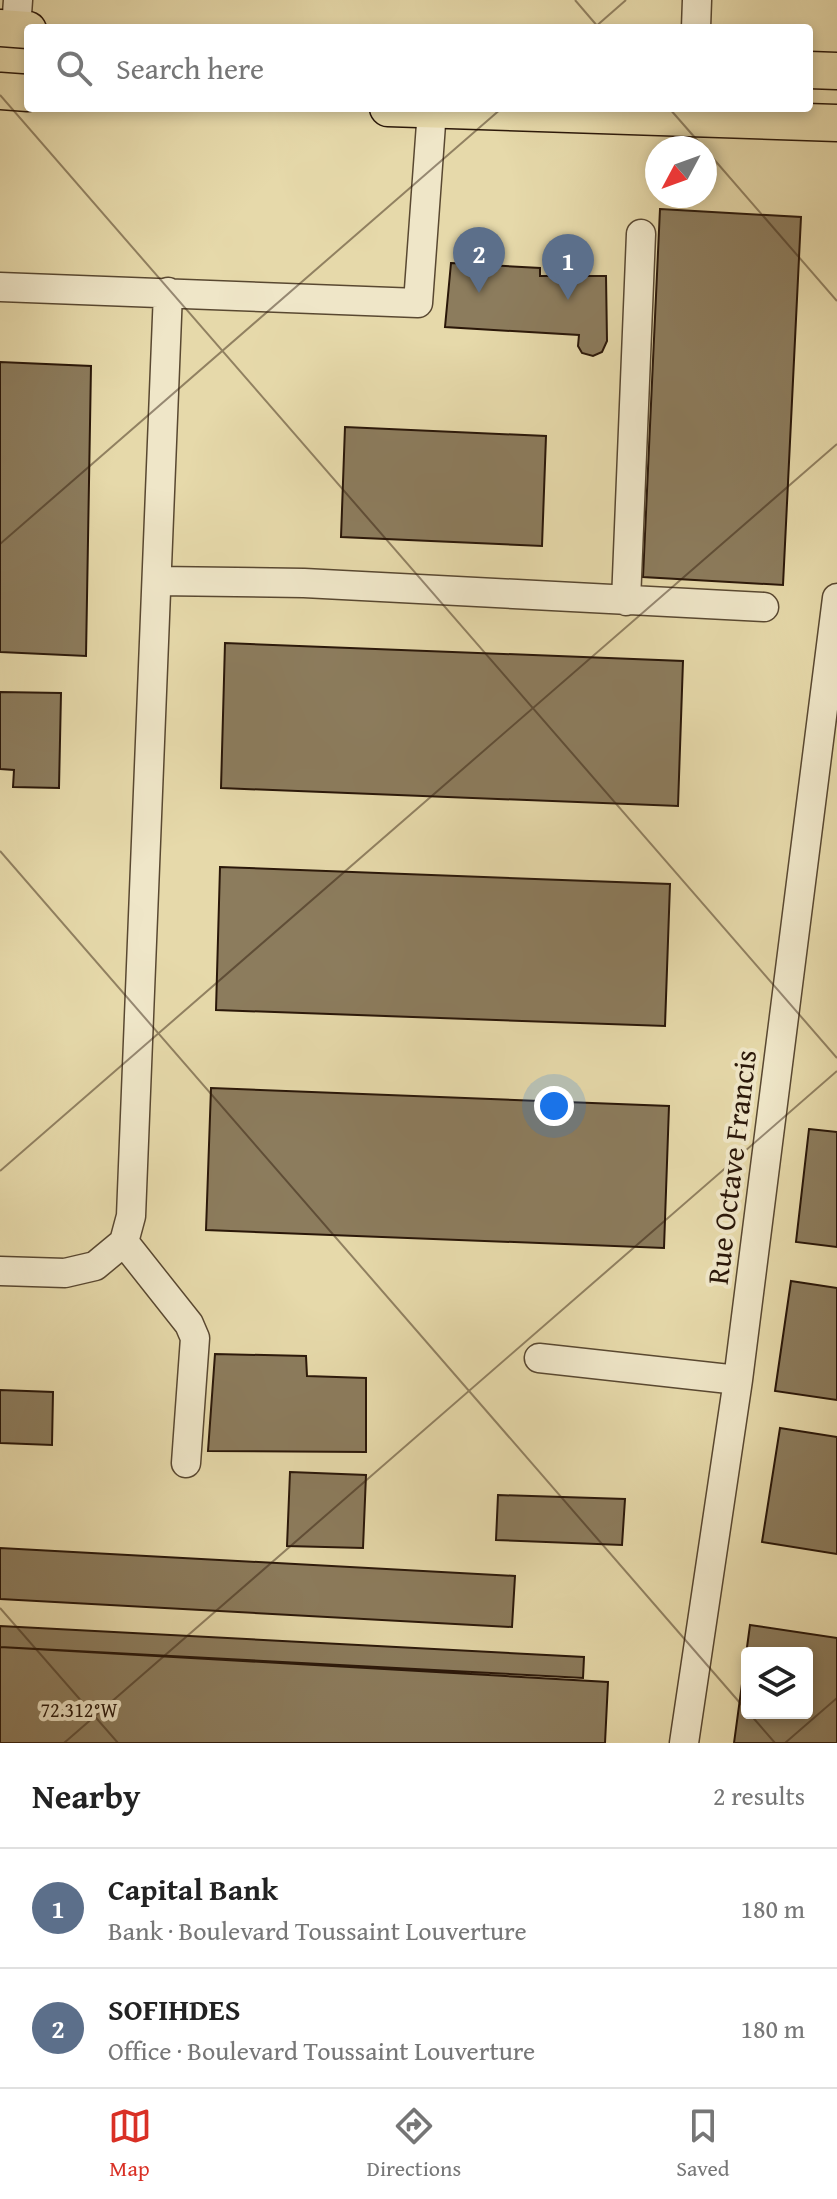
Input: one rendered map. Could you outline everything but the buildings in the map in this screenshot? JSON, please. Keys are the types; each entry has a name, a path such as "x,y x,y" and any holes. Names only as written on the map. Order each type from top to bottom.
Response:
{"main road":[{"path":"813,70 837,71"},
{"path":"0,91 24,93"},
{"path":"494,112 837,123"}],"street":[{"path":"696,24 697,0"},
{"path":"0,287 418,303 432,112"},
{"path":"626,601 641,234"},
{"path":"0,1271 65,1273 95,1266 124,1242 131,1216 168,292"},
{"path":"157,581 304,583 764,607"},
{"name":"Rue Octave Francis","path":"684,1743 738,1380 837,598"},
{"path":"124,1242 189,1324 195,1338 186,1463"},
{"path":"539,1358 738,1380"}],"place":[{"name":"SOFIHDES","path":"479,293"},
{"name":"Capital Bank","path":"568,300"}]}
